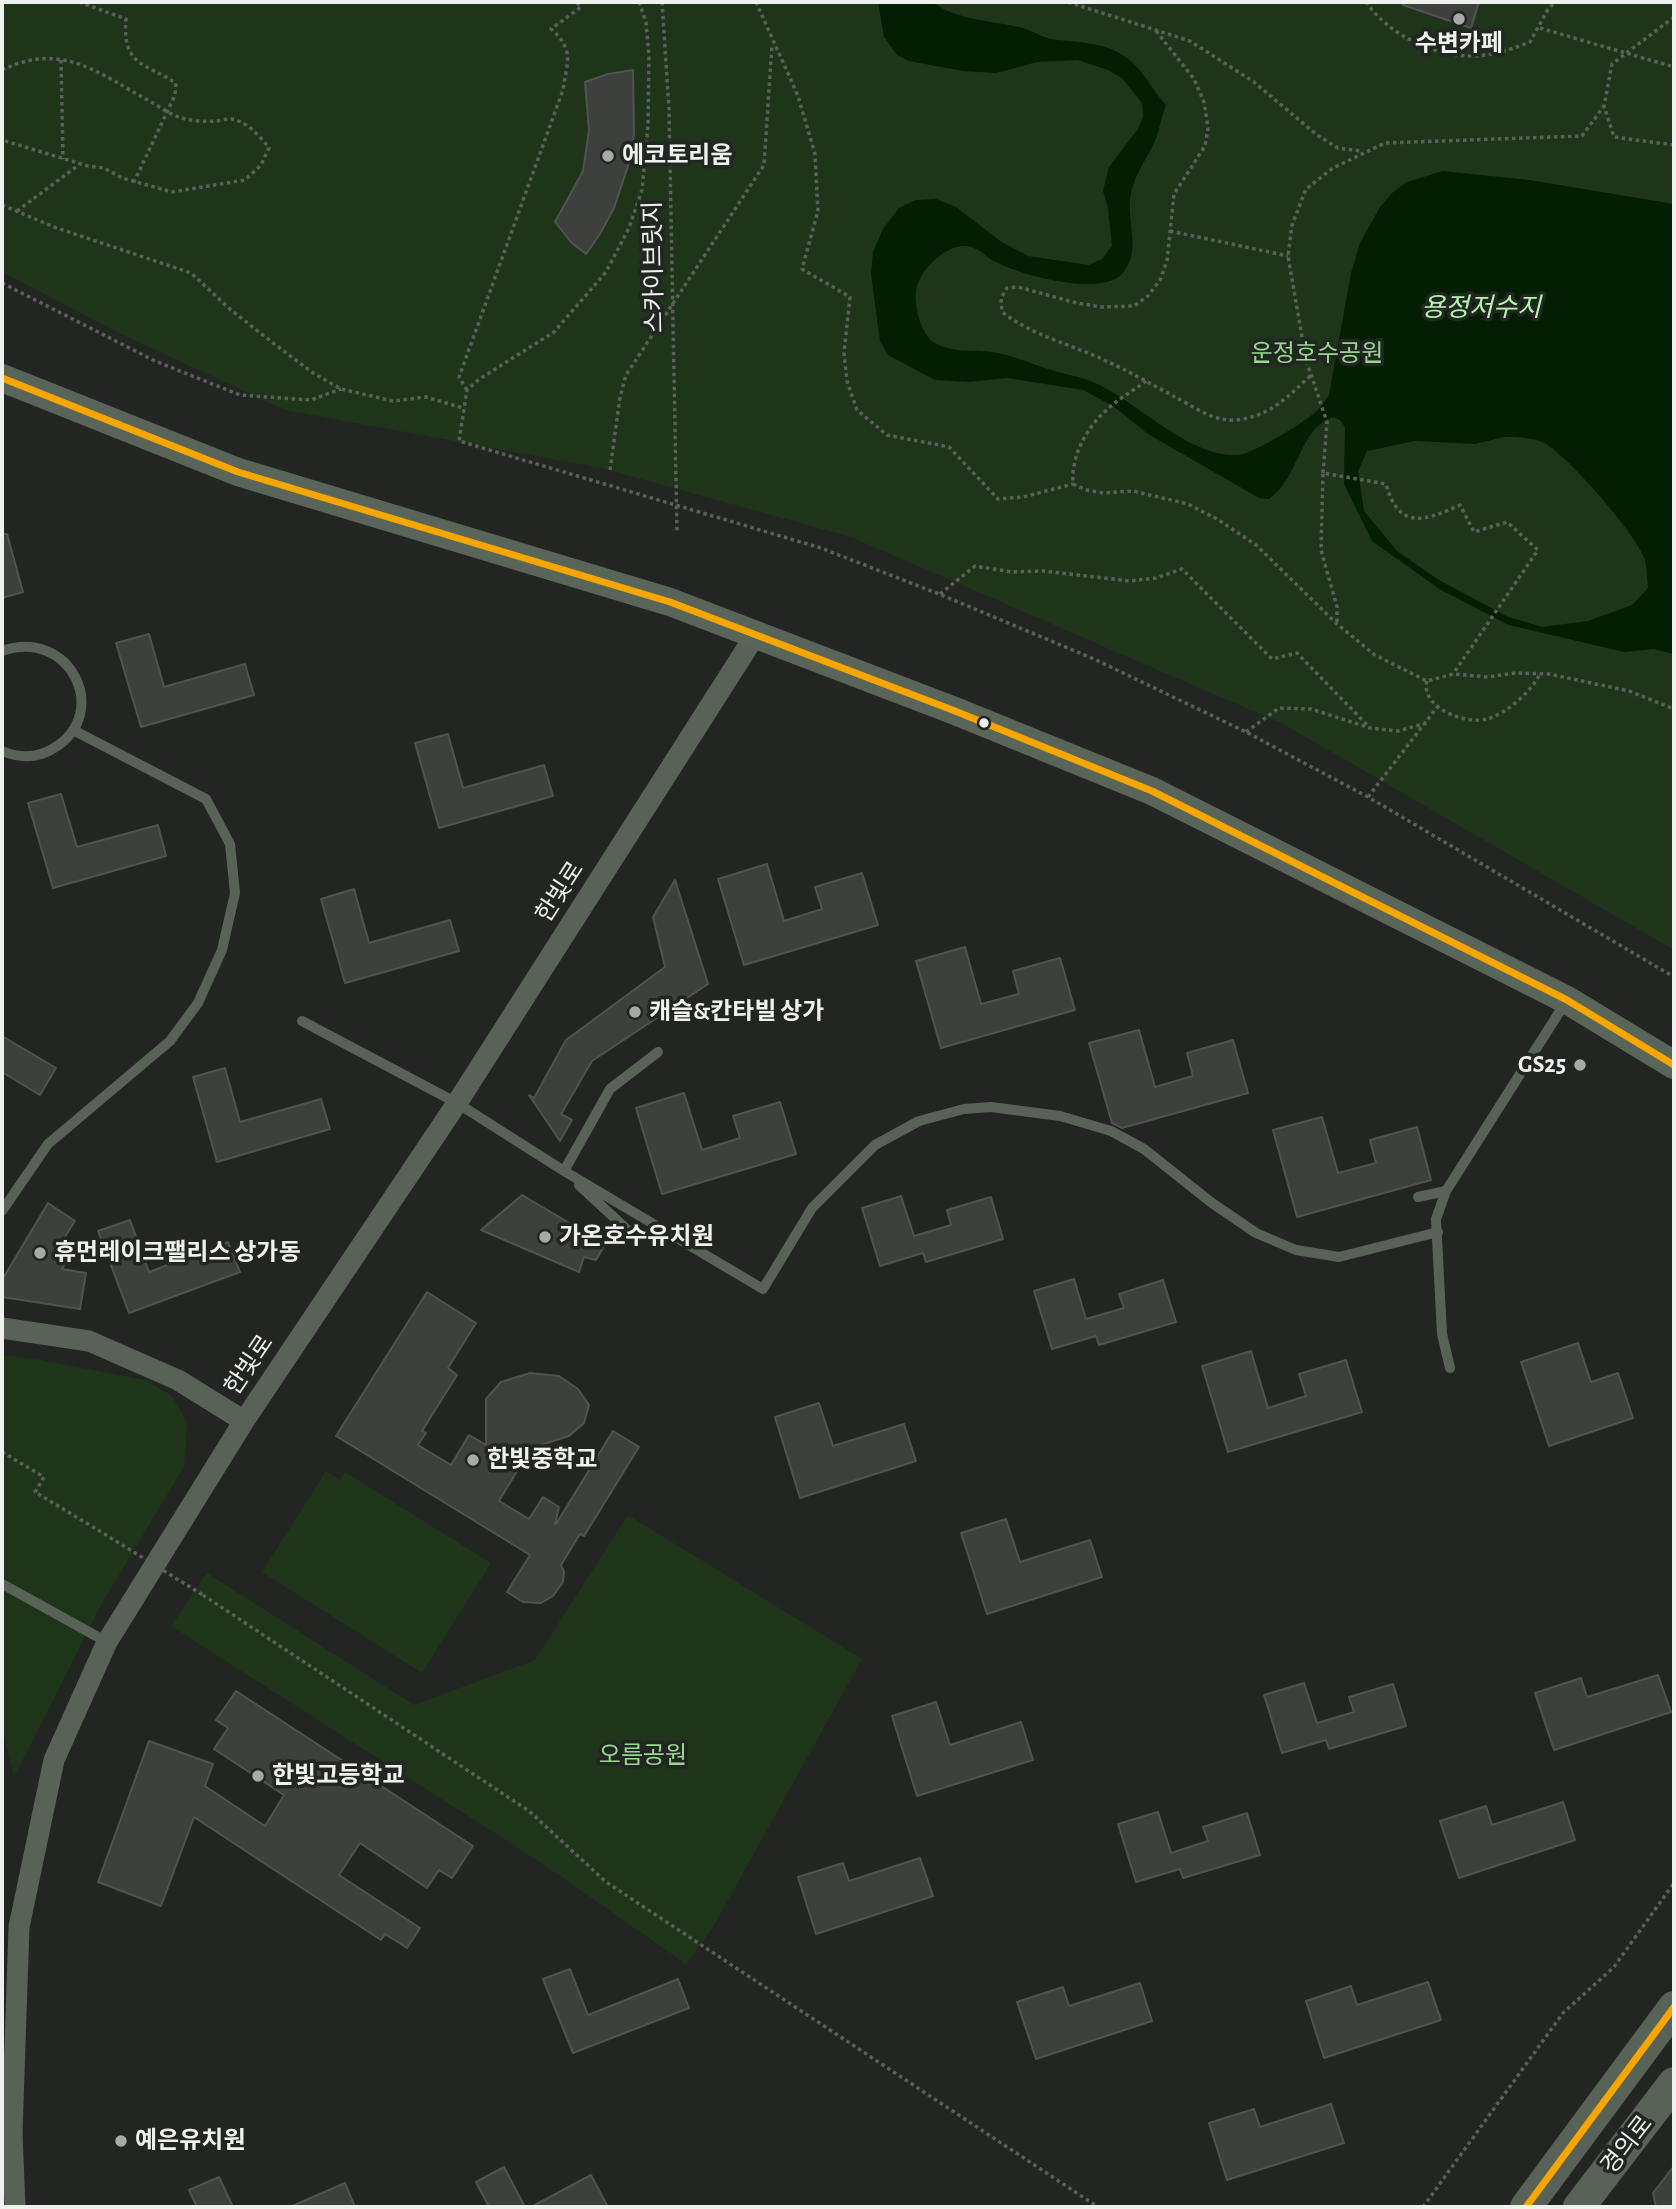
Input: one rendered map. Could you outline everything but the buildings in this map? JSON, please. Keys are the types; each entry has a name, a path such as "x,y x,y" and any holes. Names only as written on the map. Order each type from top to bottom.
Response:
{"main road":[{"name":"경의로","path":"1526,2207 1674,2007"},
{"name":"경의로","path":"1579,2207 1674,2083"}],"street":[{"path":"2,378 238,472 670,602 955,711 1152,791 1567,1000 1674,1065"},
{"name":"한빛로","path":"15,2207 7,2134 19,1927 54,1760 107,1642 244,1420 457,1103 756,634"},
{"path":"2,1328 89,1341 178,1380 244,1420"}],"lane":[{"path":"2,651 17,646 36,646 54,653 68,665 77,680 81,696 79,714 73,730 61,744 46,753 29,757 2,751"},
{"path":"2,1211 48,1144 170,1041 198,1003 222,950 235,893 230,844 206,799 73,730"},
{"path":"1450,1368 1442,1334 1436,1220 1446,1191 1567,1000"},
{"path":"302,1021 457,1103 564,1171 763,1289 812,1209 875,1145 919,1121 964,1109 991,1107 1060,1116 1111,1131 1144,1149 1212,1203 1256,1233 1296,1250 1339,1257 1438,1232"},
{"path":"564,1171 611,1089 658,1052"},
{"path":"564,1171 634,1236"},
{"path":"1418,1197 1446,1191"},
{"path":"2,1584 107,1642"}],"path":[{"path":"79,2 126,19 128,49 136,61 176,83 174,95 134,182"},
{"path":"467,390 459,377 564,90 568,50 564,40 551,29 581,7 576,2"},
{"path":"639,2 646,22 649,57 648,125 642,190 629,228 606,272 554,332 478,380 467,390 459,441 821,548 1094,659 1246,732 1368,797 1674,977"},
{"name":"스카이브릿지","path":"662,2 669,108 677,533"},
{"path":"755,2 798,96 815,154 818,211 802,269 850,298 844,353 847,381 857,410 887,435 950,447 998,499 1023,497 1073,484 1103,493 1133,491 1188,504 1256,545 1337,624 1375,655 1427,681 1453,674 1488,677 1515,673 1540,674 1629,691 1674,709"},
{"path":"1068,2 1190,41 1254,82 1317,135 1338,148 1364,151"},
{"path":"1366,2 1376,16 1400,34 1418,43 1447,52 1475,56 1530,43 1547,11 1555,2"},
{"path":"1337,624 1338,607 1321,550 1327,422 1310,376 1288,256 1292,225 1306,189 1333,168 1385,142 1582,135 1604,106 1612,64 1674,17"},
{"path":"1540,27 1674,67"},
{"path":"1156,31 1194,79 1204,102 1208,128 1205,145 1174,194 1167,261 1160,280 1148,296 1134,306 1090,305 1018,288 1007,288 1001,298 1002,312 1017,323 1094,356 1202,411 1230,421 1265,414 1282,403 1310,376"},
{"path":"610,470 620,397 626,375 764,166 772,43"},
{"path":"2,70 33,58 61,60 102,73 177,116 206,122 231,119 248,126 269,148 266,157 245,180 172,192 122,178 104,168 80,164 2,141"},
{"path":"61,60 63,159"},
{"path":"1604,106 1615,137 1674,145"},
{"path":"17,211 80,164"},
{"path":"2,205 54,226 191,273 231,310 277,346 313,373 341,389 393,401 426,397 463,408"},
{"path":"1170,231 1288,256"},
{"path":"2,283 155,361 240,395 311,400 341,389"},
{"path":"1073,484 1072,468 1077,450 1109,407 1146,381"},
{"path":"1323,473 1386,484 1390,499 1398,510 1411,519 1431,518 1460,505 1474,532 1507,522 1538,550 1453,674"},
{"path":"939,594 975,566 1012,572 1043,571 1130,581 1156,578 1182,569 1272,659 1297,653 1370,728"},
{"path":"1427,681 1428,695 1438,706 1452,716 1468,721 1487,719 1502,711 1532,688 1540,674"},
{"path":"1368,797 1438,706"},
{"path":"1246,732 1279,708 1311,709 1370,728 1398,731 1427,723"},
{"path":"2,1452 44,1477 35,1492 203,1595 529,1811 606,1882 1098,2207"},
{"path":"1423,2207 1563,2013 1614,1967 1674,1883"}],"green space":[{"name":"운정호수공원","path":"2,2 1674,2 1674,950 1285,725 851,537 601,468 285,410 121,334 2,272"},
{"path":"2,1355 145,1380 172,1396 187,1422 185,1465 101,1605 14,1777 2,1727"},
{"path":"326,1471 340,1480 345,1472 491,1563 422,1673 262,1572"},
{"name":"오름공원","path":"628,1515 862,1659 713,1927 686,1964 543,1864 171,1626 207,1573 414,1705 535,1660"}],"water":[{"name":"용정저수지","path":"878,2 933,2 965,17 1026,29 1051,39 1110,49 1128,59 1144,75 1166,105 1157,136 1133,185 1130,203 1131,255 1122,274 1112,281 1097,284 1060,282 1007,267 974,248 956,247 937,258 918,282 917,310 927,336 938,344 953,349 999,353 1088,380 1128,402 1182,438 1219,454 1238,455 1268,443 1314,413 1329,395 1351,273 1360,243 1380,207 1392,193 1407,182 1443,171 1529,180 1674,204 1674,654 1654,649 1624,652 1509,625 1441,590 1372,541 1344,484 1345,427 1340,420 1333,417 1313,431 1279,490 1269,499 1259,498 1148,434 1113,406 1083,390 1007,378 969,382 935,380 888,355 880,341 871,274 873,252 883,229 899,208 916,200 936,199 956,207 1000,241 1028,256 1089,265 1102,259 1112,246 1108,208 1103,191 1109,167 1138,129 1143,117 1142,103 1122,78 1108,70 1078,60 1037,62 996,73 963,71 909,61 897,55 884,37","holes":["1504,437 1542,442 1567,461 1616,515 1645,560 1648,588 1632,605 1588,621 1542,627 1506,616 1439,580 1397,551 1364,511 1358,471 1367,451 1415,441 1475,444"]}],"transit line":[{"path":"2,378 238,472 670,602 955,711 1152,791 1567,1000 1674,1065"},
{"path":"1526,2207 1674,2007"}],"place":[{"name":"수변카페","path":"1459,19"},
{"name":"에코토리움","path":"608,156"},
{"name":"캐슬&칸타빌 상가","path":"635,1012"},
{"name":"GS25","path":"1580,1065"},
{"name":"가온호수유치원","path":"545,1237"},
{"name":"휴먼레이크팰리스 상가동","path":"40,1253"},
{"name":"한빛중학교","path":"473,1460"},
{"name":"한빛고등학교","path":"258,1776"},
{"name":"예은유치원","path":"121,2141"}]}
